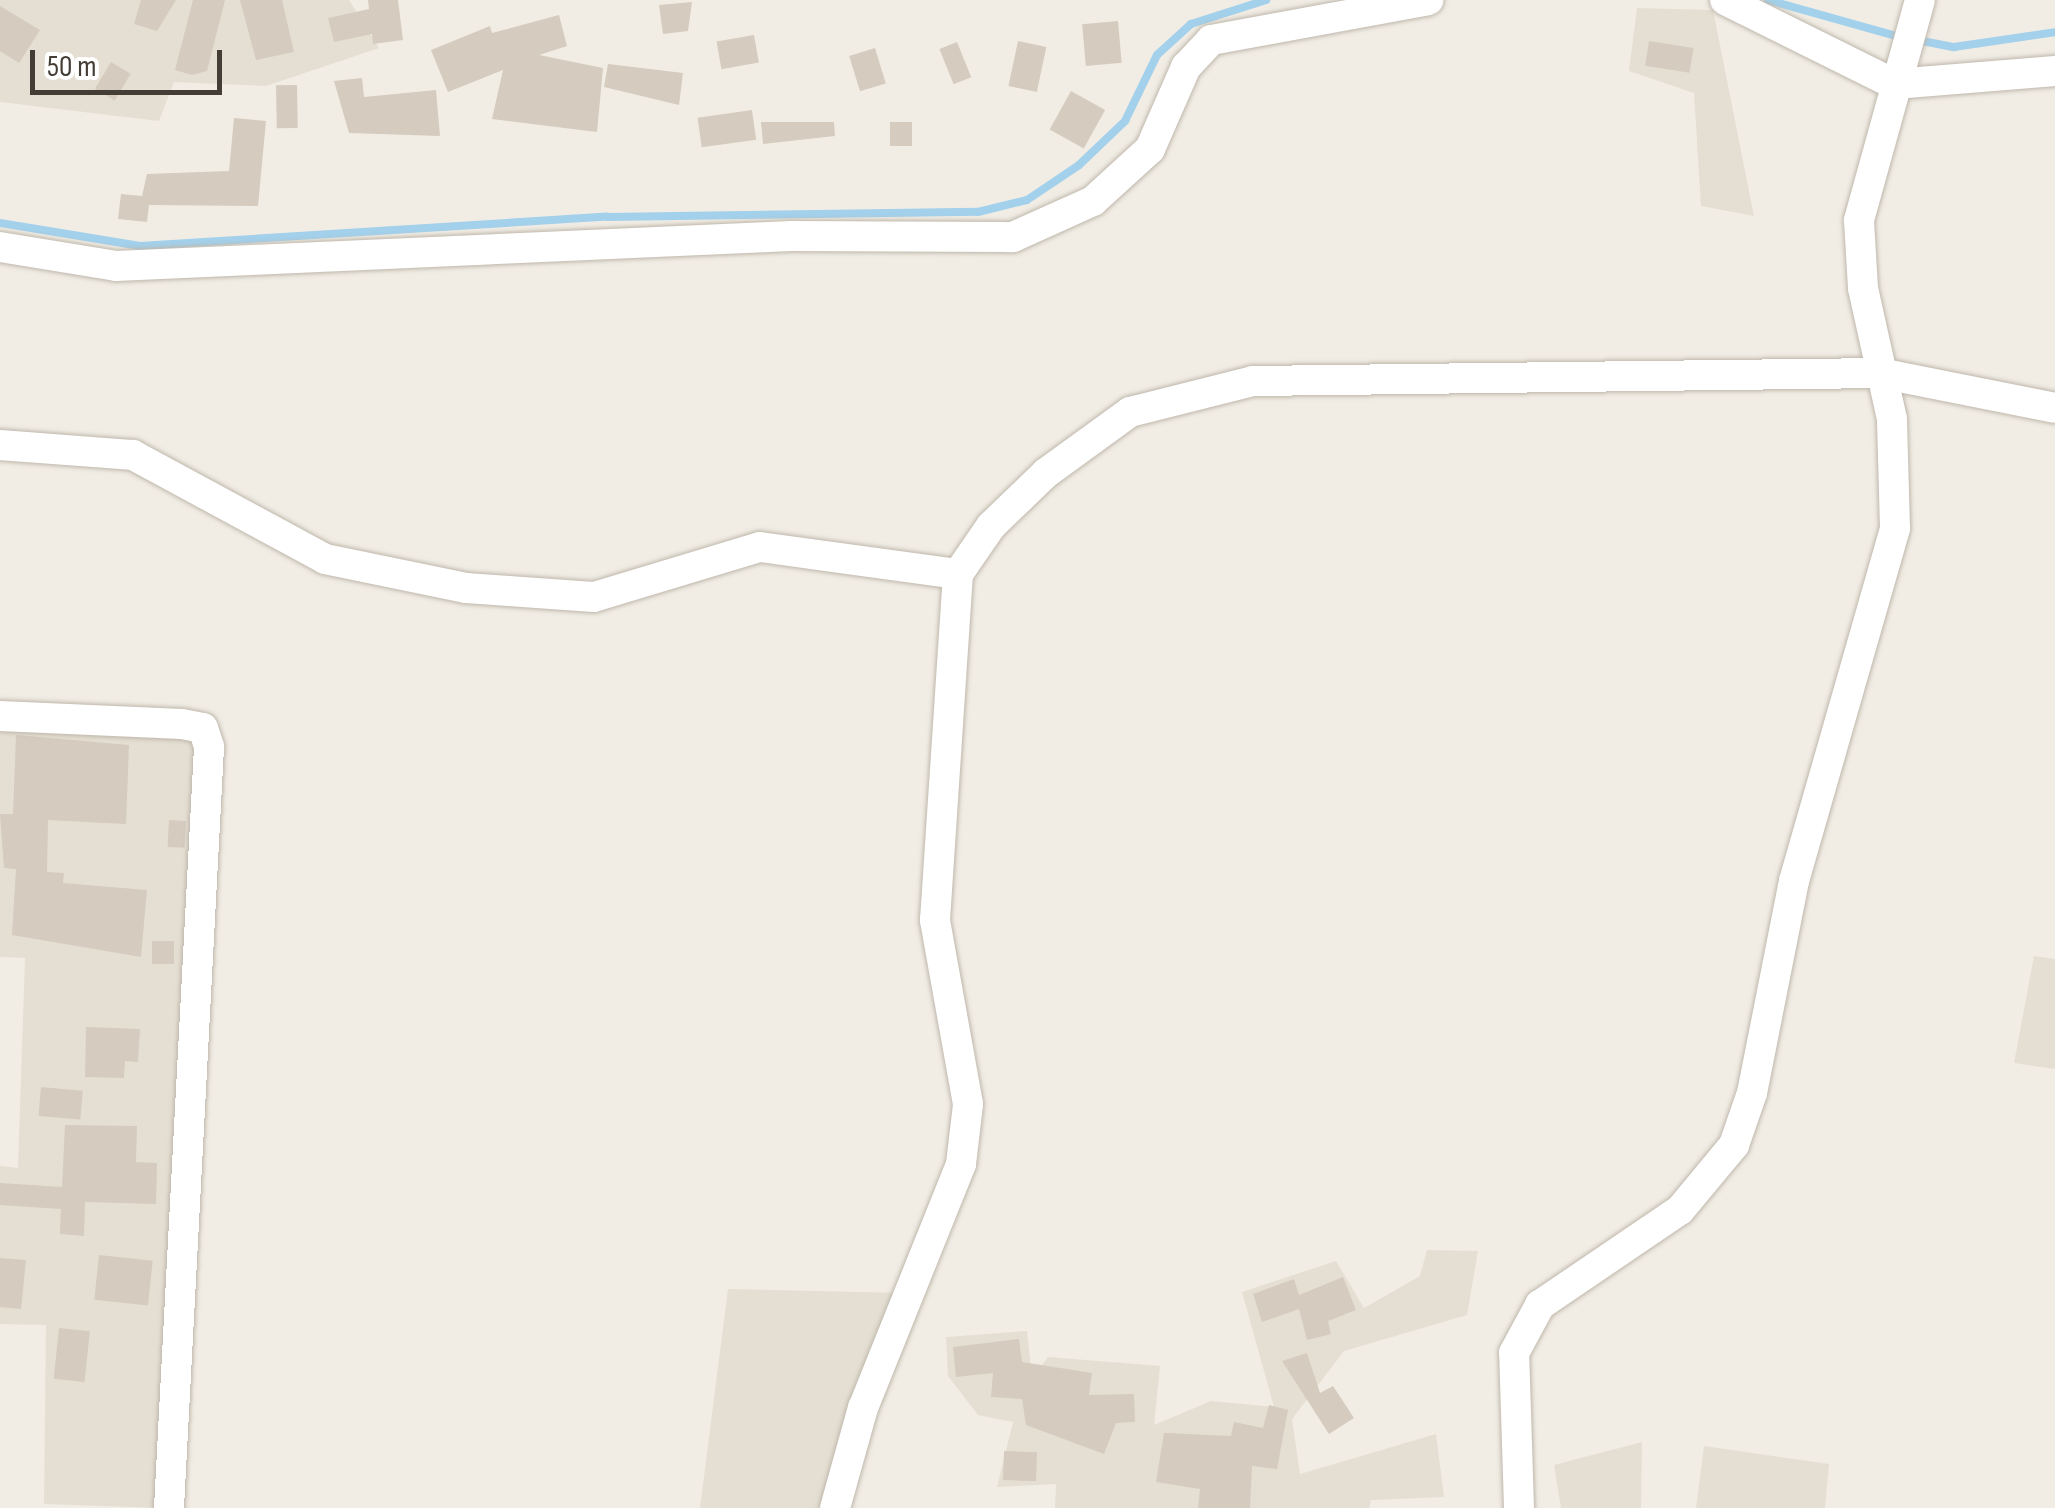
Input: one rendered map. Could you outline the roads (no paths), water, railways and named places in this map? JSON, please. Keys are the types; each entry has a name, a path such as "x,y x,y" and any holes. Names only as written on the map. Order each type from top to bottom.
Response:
{"street":[{"path":"0,247 116,266 791,236 1013,237 1093,202 1150,149 1186,67 1210,40 1428,0"},
{"path":"1724,0 2055,71"},
{"path":"1519,1508 1514,1353 1540,1305 1680,1210 1734,1145 1752,1092 1794,881 1895,528 1892,419 1879,373 1859,220 1907,42"},
{"path":"834,1508 863,1408 961,1164 968,1104 935,920 958,574 991,526 1082,442 1178,394 1318,378 1879,373 2055,408"},
{"path":"0,445 133,454 324,559 466,588 594,596 760,547 958,574"},
{"path":"0,716 182,724 203,728 209,747 169,1508"}],"waterway":[{"path":"0,223 140,246 607,217 978,212 1027,200 1079,165 1125,121 1157,55 1191,24 1266,0"},
{"path":"1768,0 1903,38"},
{"path":"1917,40 1954,47 2055,32"}]}
